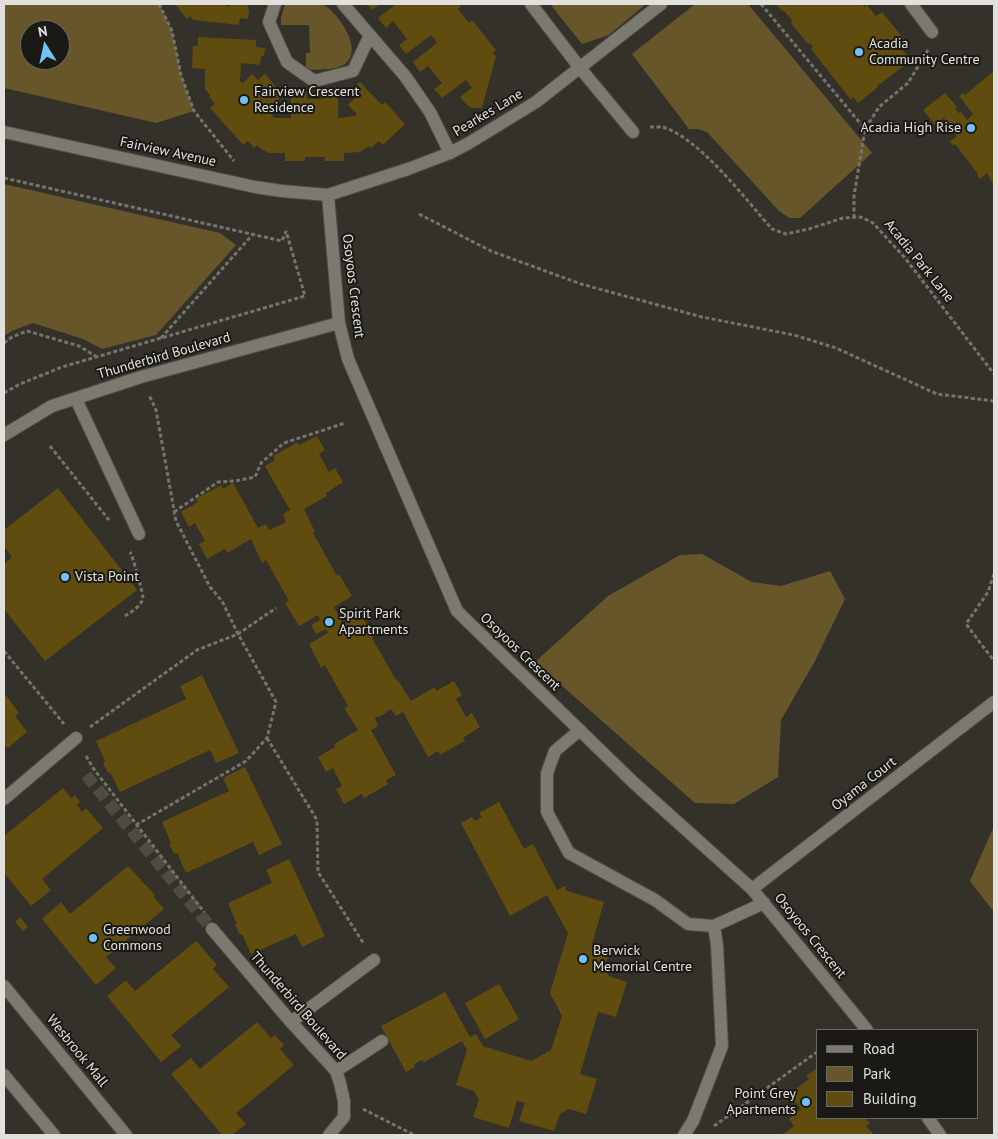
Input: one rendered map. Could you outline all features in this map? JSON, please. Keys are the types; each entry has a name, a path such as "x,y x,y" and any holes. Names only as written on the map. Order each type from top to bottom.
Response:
{"street":[{"path":"275,4 269,22 287,62 314,81 353,71 370,35"},
{"path":"343,4 404,76 430,112 450,153"},
{"path":"531,4 580,68 633,132"},
{"name":"Pearkes Lane","path":"328,195 408,169 469,144 536,102 661,4"},
{"path":"911,4 932,32"},
{"name":"Fairview Avenue","path":"4,132 256,187 328,195"},
{"name":"Osoyoos Crescent","path":"328,195 340,323 348,359 457,611 634,782 752,889 866,1029"},
{"name":"Thunderbird Boulevard","path":"4,435 52,406 141,377 340,323"},
{"path":"76,399 139,534"},
{"name":"Oyama Court","path":"752,889 994,702"},
{"path":"580,730 555,751 547,773 547,812 569,853 655,900 688,924 714,926 764,903"},
{"path":"4,799 76,738"},
{"path":"684,1135 693,1120 722,1046 717,945 714,926"},
{"name":"Thunderbird Boulevard","path":"212,929 291,1022 336,1071 344,1100 344,1117 329,1135"},
{"path":"291,1022 374,960"},
{"name":"Wesbrook Mall","path":"4,986 126,1135"},
{"path":"336,1071 382,1041"},
{"path":"4,1075 54,1135"},
{"path":"929,1119 940,1135"}],"path":[{"path":"159,4 172,31 181,75 194,111 256,187"},
{"path":"761,4 865,129"},
{"path":"633,132 646,127 662,127 682,137 706,155 772,229 786,234 809,230 843,218 854,218 854,196 865,129 879,107 908,83 933,42 932,32"},
{"path":"4,178 282,241 286,231 305,296 62,367 20,384 4,393"},
{"path":"419,214 491,251 581,284 702,318 794,335 836,348 937,394 994,401"},
{"name":"Acadia Park Lane","path":"854,218 861,217 873,223 880,230 905,258 994,374"},
{"path":"161,338 253,234"},
{"path":"4,343 12,337 27,331 79,346 97,357"},
{"path":"136,825 246,761 267,738 276,702 222,601 210,587 176,521 156,410 141,377"},
{"path":"174,512 218,482 255,477 261,463 284,443 345,424"},
{"path":"50,446 109,521"},
{"path":"125,616 139,606 143,600 144,593 137,577 133,555 128,549"},
{"path":"994,574 988,592 966,624 994,661"},
{"path":"76,738 197,650 238,634 276,608"},
{"path":"4,651 76,738 93,768 206,914"},
{"path":"267,738 318,820 318,872 374,960"},
{"path":"709,1130 816,1053"},
{"path":"344,1100 414,1135"}],"green space":[{"path":"4,4 159,4 172,31 181,75 194,111 156,123 4,88"},
{"path":"285,4 321,4 336,16 351,42 350,58 345,64 331,69 306,70 306,53 310,53 309,25 281,25"},
{"path":"550,4 646,4 609,35 582,44"},
{"path":"695,4 748,4 872,153 800,218 789,218 778,210 707,132 689,129 632,54"},
{"path":"4,184 220,233 236,245 156,335 102,349 83,339 33,323 4,336"},
{"path":"702,554 752,582 781,586 830,571 845,599 815,661 781,720 778,777 734,804 695,803 535,662 608,596 680,555"},
{"path":"994,826 994,912 970,881"}],"building":[{"path":"175,4 225,4 228,7 232,4 247,4 249,11 248,19 240,18 239,25 193,20 190,16 187,19"},
{"path":"367,4 380,4 372,10"},
{"path":"396,4 459,4 461,6 458,9 469,23 472,20 496,50 493,53 496,56 482,108 472,108 460,97 472,88 466,80 442,98 434,89 442,83 428,66 420,72 413,62 437,43 431,35 406,54 399,45 407,39 393,21 386,28 378,18"},
{"name":"Acadia Community Centre","path":"776,4 862,4 865,7 867,5 876,16 882,12 904,39 898,45 907,55 904,58 908,63 858,103 853,97 851,100 811,49 813,47 810,43 808,44 791,23 792,20"},
{"name":"Fairview Crescent Residence","path":"198,37 256,40 256,47 265,48 264,56 261,56 260,65 241,63 240,81 243,83 252,74 258,80 265,74 283,95 276,101 281,107 272,115 274,118 291,118 291,93 300,94 300,89 306,89 307,99 322,99 322,89 329,90 329,93 338,93 338,118 355,116 357,114 348,105 355,98 349,92 360,82 382,105 385,102 405,124 383,145 379,141 371,148 369,146 360,152 344,153 344,161 325,161 325,157 305,157 305,161 285,161 285,153 269,153 257,145 254,148 248,141 243,145 210,108 215,104 205,89 205,69 192,68 193,46 198,46"},
{"name":"Acadia High Rise","path":"994,71 994,186 987,173 980,179 955,144 953,146 950,141 957,136 945,124 947,123 944,118 935,125 923,110 945,93 957,107 955,109 959,113 961,112 967,120 973,114 959,96 963,93 965,95"},
{"name":"Spirit Park Apartments","path":"317,436 325,450 319,454 329,472 335,468 343,482 326,493 327,496 304,509 315,532 313,533 337,576 339,574 352,596 334,607 343,624 362,614 372,638 396,680 411,701 435,687 436,691 454,681 462,695 456,699 466,717 472,713 480,727 463,738 465,741 440,755 438,751 428,757 403,712 396,716 391,709 378,716 375,718 378,726 371,730 396,775 386,780 388,784 364,798 362,794 344,804 336,789 342,786 333,768 326,772 318,757 335,747 334,744 358,730 344,708 348,706 325,665 321,668 309,644 328,633 326,629 316,634 311,625 320,620 318,615 299,626 285,603 289,601 266,560 262,563 251,539 227,553 225,549 207,559 199,544 205,541 195,523 189,527 181,512 198,502 196,499 221,485 223,489 233,483 258,528 265,524 270,530 286,522 283,514 290,510 265,466 275,460 273,456 297,442 299,445"},
{"name":"Vista Point","path":"58,488 137,590 45,661 4,609 4,564 12,557 4,546 4,530"},
{"path":"202,675 239,753 216,763 210,750 120,792 103,763 105,761 96,741 186,699 180,686"},
{"path":"4,693 19,713 15,716 27,732 8,748 6,746 4,748"},
{"path":"245,767 282,844 259,855 253,842 186,873 177,853 174,854 169,844 171,843 162,822 229,791 223,778"},
{"path":"63,788 71,798 75,795 80,802 77,805 82,812 86,808 103,828 42,879 51,890 31,906 4,873 4,836"},
{"name":"Berwick Memorial Centre","path":"499,802 524,849 533,844 557,890 565,886 567,891 604,902 592,944 610,950 604,968 609,976 627,982 616,1017 598,1012 580,1074 597,1079 586,1114 569,1109 560,1114 554,1131 519,1121 525,1103 517,1101 509,1128 473,1117 479,1100 474,1091 456,1085 467,1050 462,1041 424,1062 422,1060 414,1064 415,1067 406,1072 381,1026 445,992 470,1037 476,1034 483,1046 531,1061 551,1050 562,1016 550,993 568,933 547,895 510,916 461,823 472,817 475,821 482,817 479,813"},
{"path":"289,859 325,936 302,947 296,934 251,954 242,934 240,935 235,925 237,924 228,903 272,883 266,870"},
{"name":"Greenwood Commons","path":"128,866 155,895 153,896 164,909 106,957 116,968 96,985 42,919 61,902 70,914"},
{"path":"20,917 28,927 23,931 15,922"},
{"path":"196,941 217,965 213,969 229,987 171,1035 181,1046 161,1062 107,996 126,980 135,991"},
{"path":"499,984 519,1019 485,1039 465,1003"},
{"path":"257,1022 271,1038 275,1035 284,1045 280,1049 294,1065 236,1113 246,1124 232,1135 222,1135 171,1074 191,1058 200,1069"},
{"name":"Point Grey Apartments","path":"816,1069 816,1119 866,1119 870,1123 866,1126 874,1135 782,1135 794,1126 789,1119 801,1109 789,1094 809,1079 806,1076"}],"tunnel":[{"path":"86,775 212,929"}],"place":[{"name":"Acadia Community Centre","path":"859,52"},
{"name":"Fairview Crescent Residence","path":"244,100"},
{"name":"Acadia High Rise","path":"971,128"},
{"name":"Vista Point","path":"65,577"},
{"name":"Spirit Park Apartments","path":"329,622"},
{"name":"Greenwood Commons","path":"93,938"},
{"name":"Berwick Memorial Centre","path":"583,959"},
{"name":"Point Grey Apartments","path":"806,1102"}]}
